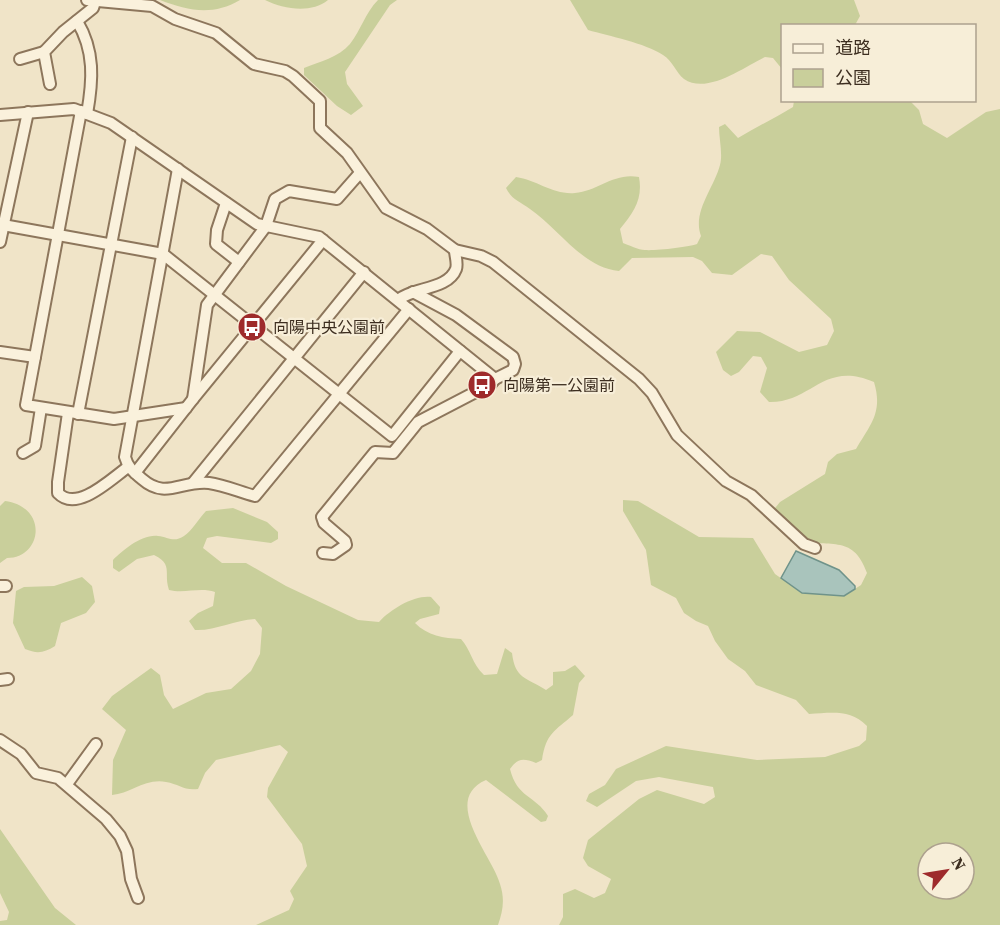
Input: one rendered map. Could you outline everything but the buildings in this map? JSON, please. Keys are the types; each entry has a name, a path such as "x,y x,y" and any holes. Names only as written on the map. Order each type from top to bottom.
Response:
{"street":[{"path":"20,59 44,52 93,8 91,1 129,2 152,6 175,19 216,33 254,64 285,71 320,101 320,128 346,153 386,208 427,229 455,250 481,256 493,262 571,323 652,393 677,435 721,476 751,495 804,544 815,548"},
{"path":"76,21 89,46 93,80 58,236 26,405 114,419 133,417 189,403"},
{"path":"44,52 50,84"},
{"path":"0,242 28,112"},
{"path":"0,115 28,112 84,112 111,123 257,224 312,235 323,240 495,379"},
{"path":"132,137 111,246 58,482 58,493 64,499 70,500 85,496 131,470 254,326 323,240"},
{"path":"178,169 125,458 131,470 153,489 164,490 193,483 211,483 255,495 409,309"},
{"path":"189,403 207,305 266,226 275,199 289,191 312,193 337,199 360,174"},
{"path":"226,203 217,230 216,244 239,262"},
{"path":"3,225 163,254 392,436 460,351"},
{"path":"398,300 453,274 457,264 455,250"},
{"path":"193,483 364,272"},
{"path":"323,553 333,554 346,545 345,541 324,523 322,517 375,452 393,453 418,422 513,370 515,364 513,357 456,315 413,292"},
{"path":"0,352 35,357"},
{"path":"23,453 35,446 41,408"},
{"path":"0,740 21,754 36,773 53,776 67,784 106,819 120,836 127,850 131,879 138,898"},
{"path":"67,784 96,744"}],"green space":[{"path":"160,0 240,0 220,8 200,10"},
{"path":"265,0 328,0 314,7 297,9"},
{"path":"378,0 397,0 390,5 345,72 347,84 363,106 351,115 337,106 304,75 304,68 328,59 345,49 354,39"},
{"path":"570,0 854,0 860,16 856,24 781,24 781,68 773,58 765,57 725,78 703,84 684,79 666,58 655,51 637,43 588,30"},
{"path":"794,102 911,102 919,110 923,124 947,138 986,112 1000,109 1000,925 559,925 563,917 563,894 575,889 594,898 605,893 611,879 588,866 583,858 588,840 639,799 657,790 704,804 715,797 713,787 659,777 636,781 597,807 586,801 589,794 605,785 616,769 666,746 757,760 825,757 859,746 866,740 867,726 854,717 840,713 809,714 796,700 756,685 745,671 728,659 708,626 684,613 676,598 651,585 646,550 623,511 623,500 638,501 699,537 753,538 775,574 802,593 844,596 861,585 867,573 854,552 838,545 808,542 794,537 773,523 771,513 780,502 825,474 828,462 837,454 856,449 876,410 874,382 842,376 818,384 784,401 769,402 760,392 767,368 761,357 753,356 739,372 731,376 723,370 716,352 737,331 760,332 799,352 827,345 834,331 831,319 789,280 772,256 761,254 732,275 712,273 702,261 693,257 632,258 619,271 606,268 582,255 540,217 513,198 506,188 516,177 559,192 575,193 622,177 639,177 640,192 636,205 620,229 623,243 650,250 697,244 701,236 699,218 701,209 721,161 719,127 725,124 738,138 793,107"},
{"path":"5,501 19,505 29,512 36,532 28,550 0,563 0,506"},
{"path":"233,508 267,522 278,532 278,539 271,543 217,536 207,538 203,548 222,563 246,563 286,586 358,620 379,622 403,604 417,598 431,597 440,607 439,614 420,619 415,623 436,636 461,639 484,675 497,674 505,648 512,653 519,673 546,690 553,685 553,672 565,671 575,665 585,676 579,683 573,715 549,738 542,760 536,763 521,760 510,769 517,786 548,816 546,821 541,822 486,780 473,789 468,801 468,815 473,829 502,889 503,905 498,925 256,925 289,910 294,899 290,891 307,866 302,844 267,797 268,788 288,752 280,745 216,760 205,773 198,789 158,781 112,795 113,760 126,730 102,709 112,696 151,668 160,675 164,695 173,709 206,693 231,689 251,671 260,654 262,628 255,619 195,630 189,621 198,613 213,606 215,592 169,590 166,566 154,555 137,559 119,572 113,568 113,560 139,540 152,536 180,538 190,531 206,511"},
{"path":"82,577 92,586 95,602 86,613 61,623 55,646 40,652 25,649 13,623 16,591 24,587 54,586"},
{"path":"0,829 55,908 76,925 0,925 0,921 7,920 9,912 0,893"}],"water":[{"path":"796,551 839,570 855,586 855,589 844,596 802,593 781,578"}],"place":[{"name":"向陽中央公園前","path":"252,327"},
{"name":"向陽第一公園前","path":"482,385"}]}
